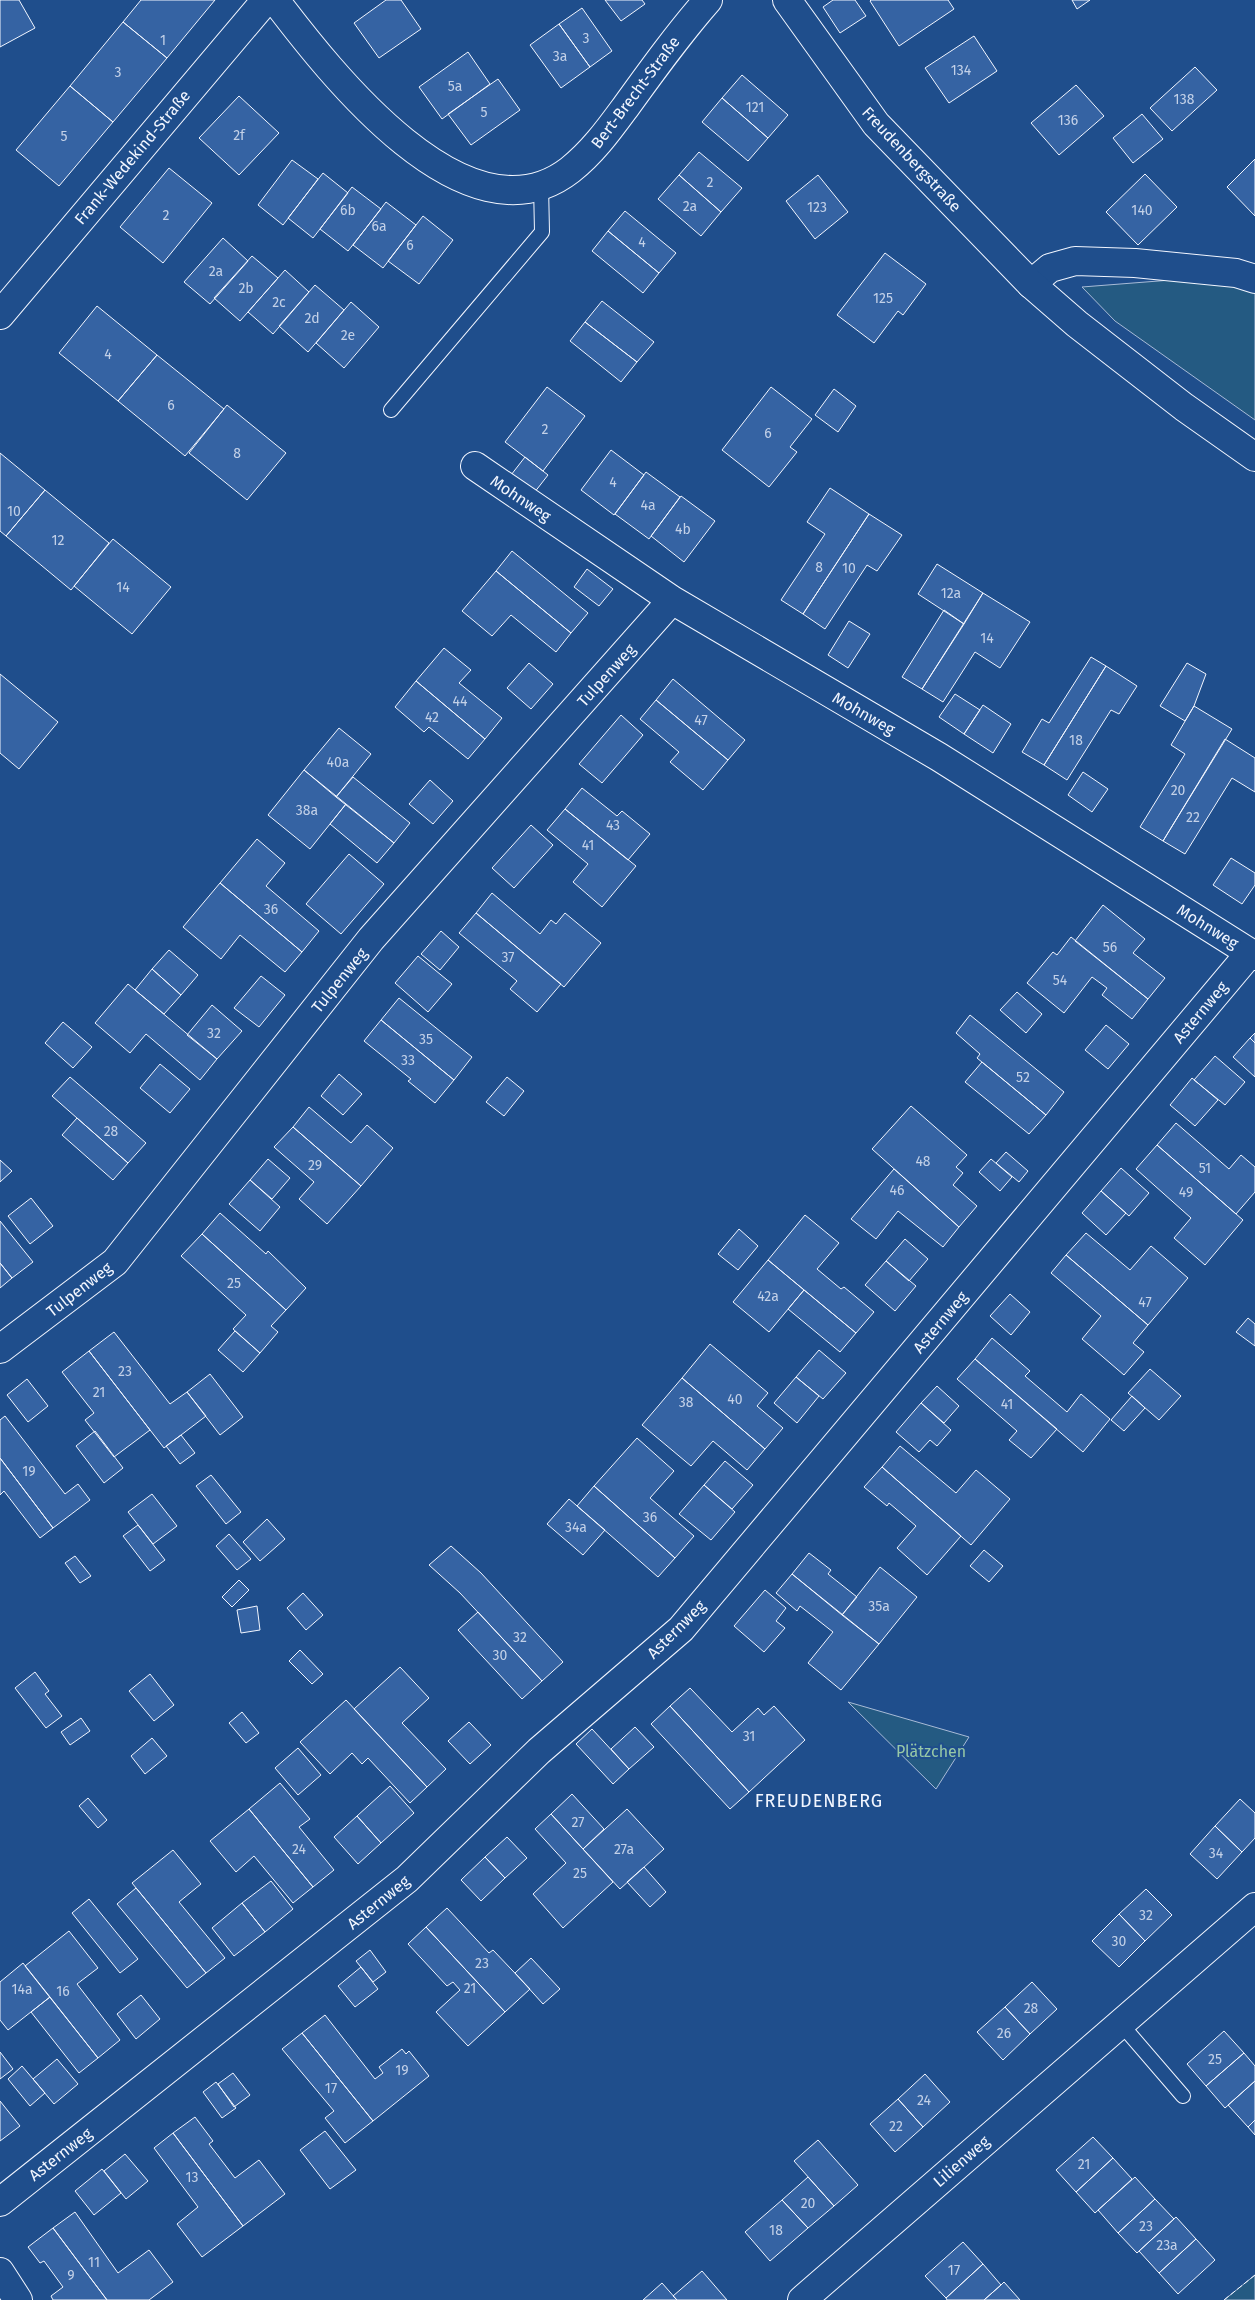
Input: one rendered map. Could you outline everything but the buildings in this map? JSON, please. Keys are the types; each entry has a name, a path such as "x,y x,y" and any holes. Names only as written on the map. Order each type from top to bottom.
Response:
{"street":[{"name":"Frank-Wedekind-Straße","path":"0,315 266,0"},
{"name":"Bert-Brecht-Straße","path":"275,0 318,57 388,128 435,165 462,179 488,188 519,190 541,185 569,171 597,145 687,24 708,0"},
{"name":"Freudenbergstraße","path":"787,0 876,124 1031,284 1077,324 1184,407 1255,457"},
{"path":"1031,284 1050,268 1075,261 1135,262 1236,273 1255,279"},
{"name":"Mohnweg","path":"475,466 672,600 940,757 1253,955"},
{"name":"Tulpenweg","path":"0,1349 114,1262 372,939 672,600"},
{"name":"Asternweg","path":"0,2202 407,1879 539,1751 682,1629 1253,955"},
{"name":"Lilienweg","path":"802,2300 1255,1907"},
{"path":"0,2272 18,2300"}],"lane":[{"path":"391,410 542,232 541,185"},
{"path":"1121,2024 1183,2096"}],"green space":[{"path":"1184,279 1255,290 1255,420 1115,321 1082,287"},
{"name":"Plätzchen","path":"848,1702 969,1737 936,1789"},
{"path":"1255,2275 1255,2300 1224,2300"}],"fence":[{"path":"1224,2300 1255,2275"}],"district":[{"name":"FREUDENBERG","path":"819,1801"}]}
